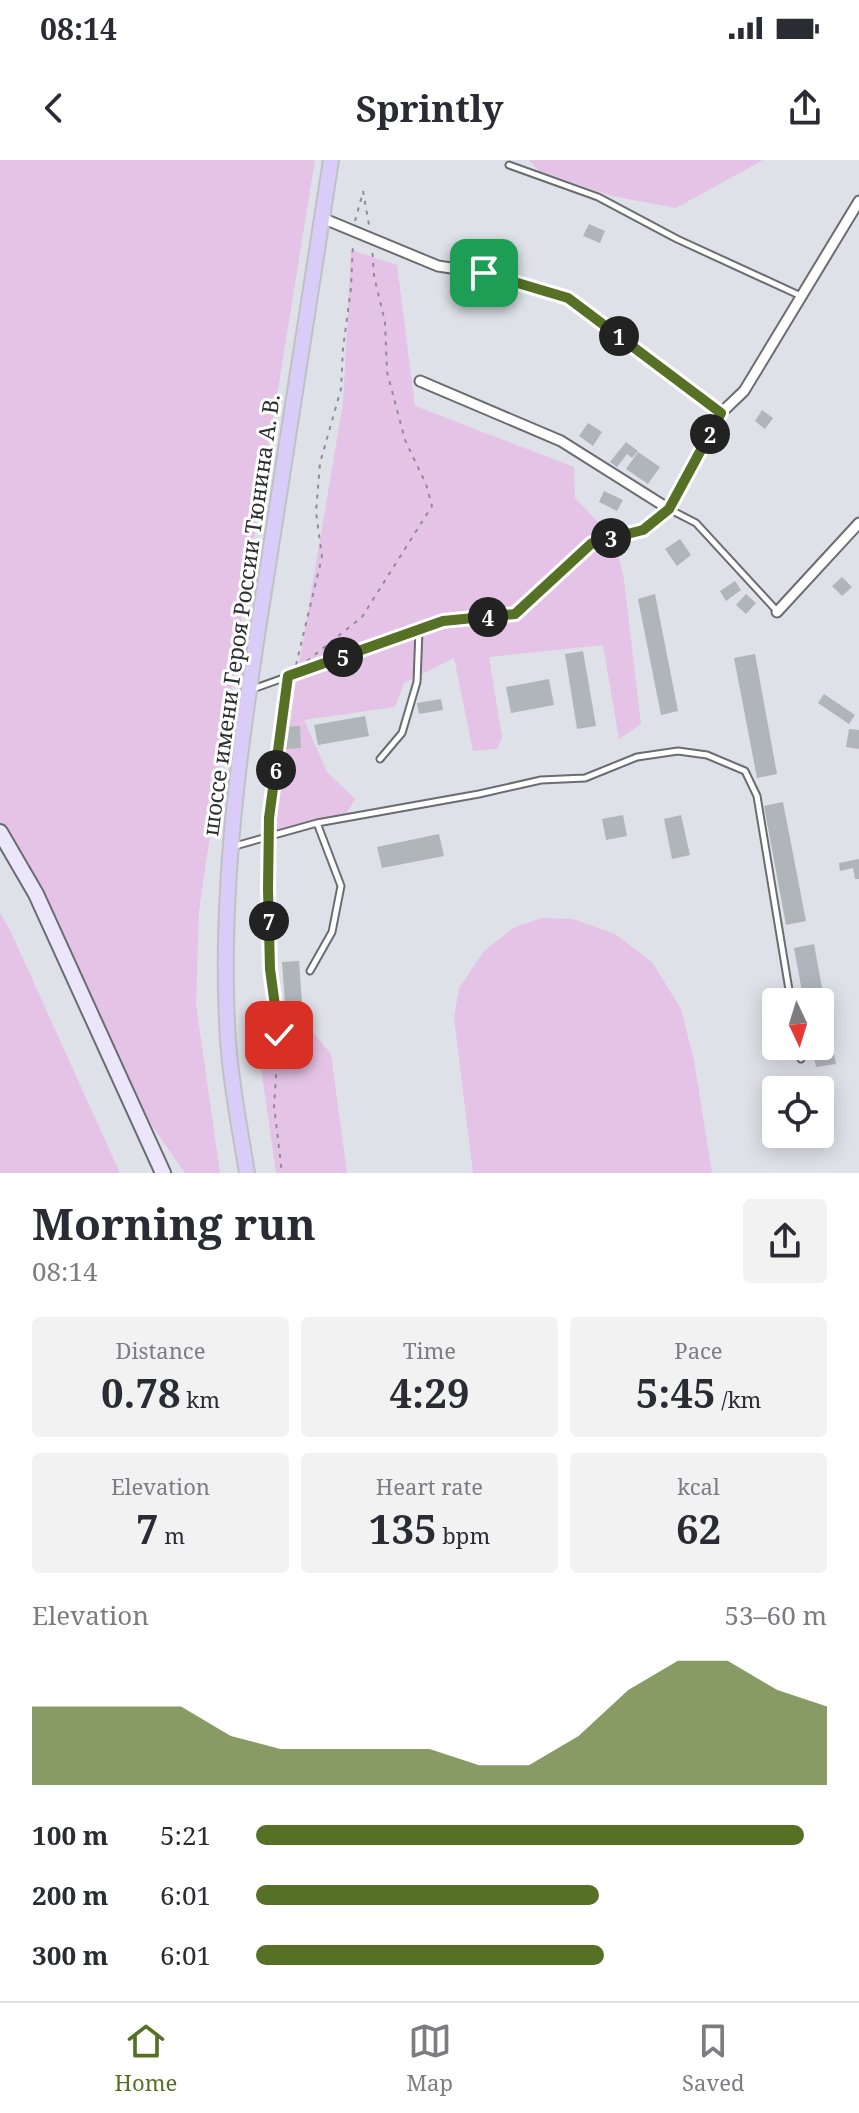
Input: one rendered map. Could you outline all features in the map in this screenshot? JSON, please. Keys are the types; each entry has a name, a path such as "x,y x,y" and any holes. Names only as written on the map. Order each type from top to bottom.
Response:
{"main road":[{"name":"шоссе имени Героя России Тюнина А. В.","path":"247,1173 227,1025 226,925 230,848 248,691 331,160"}],"street":[{"path":"420,381 561,441 669,509 721,413 744,391 859,201"},
{"path":"322,218 438,266 484,273 568,298 721,413"},
{"path":"777,612 859,523"},
{"path":"0,832 36,894 163,1173"}],"lane":[{"path":"509,165 598,197 677,239 802,296"},
{"path":"248,691 443,621 515,614 592,543 643,530 669,509 696,523 777,612"},
{"path":"380,759 402,733 414,695 419,630"},
{"path":"230,848 317,823 541,780 585,778 637,757 678,751 707,755 745,771 757,796 789,988"},
{"path":"310,971 332,932 341,886 317,823"}],"path":[{"path":"363,191 371,237 374,276 385,322 387,372 405,440 426,484 432,506 362,617 294,672 322,557 316,512 320,463 341,389 353,230 363,191"},
{"path":"282,1173 274,1106 279,1035 270,969 268,889 269,818 288,676"}],"shaded area":[{"path":"0,160 315,160 248,575 199,911 196,1004 220,1173 185,1173 132,1097 0,829"},
{"path":"529,160 763,160 676,208 612,196 539,171"},
{"path":"351,250 397,265 415,406 574,467 575,498 605,529 620,562 641,724 619,739 603,645 489,657 502,737 497,749 473,751 454,658 404,683 395,707 304,720 327,772 355,799 343,819 271,831 343,403"},
{"path":"0,913 10,930 120,1173 0,1173"},
{"path":"542,918 573,919 615,934 652,962 681,1009 694,1060 712,1173 473,1173 454,1018 459,988 484,951 515,927"},
{"path":"300,1016 331,1054 347,1173 276,1173 255,1024"}],"building":[{"path":"589,224 605,231 600,243 583,236"},
{"path":"762,410 773,418 765,429 755,421"},
{"path":"588,423 602,432 593,446 579,436"},
{"path":"626,442 638,451 632,458 627,454 617,467 610,462"},
{"path":"638,452 660,467 648,484 626,469"},
{"path":"604,491 623,500 617,511 599,502"},
{"path":"680,539 691,555 677,566 665,549"},
{"path":"842,577 852,587 842,596 832,586"},
{"path":"735,581 741,590 726,601 720,591"},
{"path":"655,594 678,711 661,715 638,599"},
{"path":"746,594 756,603 746,614 736,605"},
{"path":"583,651 596,726 577,729 565,654"},
{"path":"755,654 777,774 757,778 734,658"},
{"path":"549,679 554,705 511,713 506,687"},
{"path":"824,694 855,715 849,724 818,703"},
{"path":"441,699 443,710 419,714 417,703"},
{"path":"365,716 369,736 318,745 314,725"},
{"path":"300,726 301,748 284,749 283,727"},
{"path":"849,729 859,730 859,749 846,747"},
{"path":"783,802 806,921 786,925 764,806"},
{"path":"623,815 627,836 606,840 602,819"},
{"path":"681,815 690,855 672,859 664,819"},
{"path":"439,834 444,856 382,868 377,847"},
{"path":"859,859 859,879 855,879 853,868 840,871 839,863"},
{"path":"814,944 822,988 801,988 794,948"},
{"path":"299,961 302,1003 285,1004 282,962"},
{"path":"834,1053 836,1064 816,1067 815,1060 834,1060"}],"route":[{"path":"279,1035 270,969 269,818 288,676 443,621 515,614 592,543 643,530 669,509 721,413 568,298 484,273"}]}
